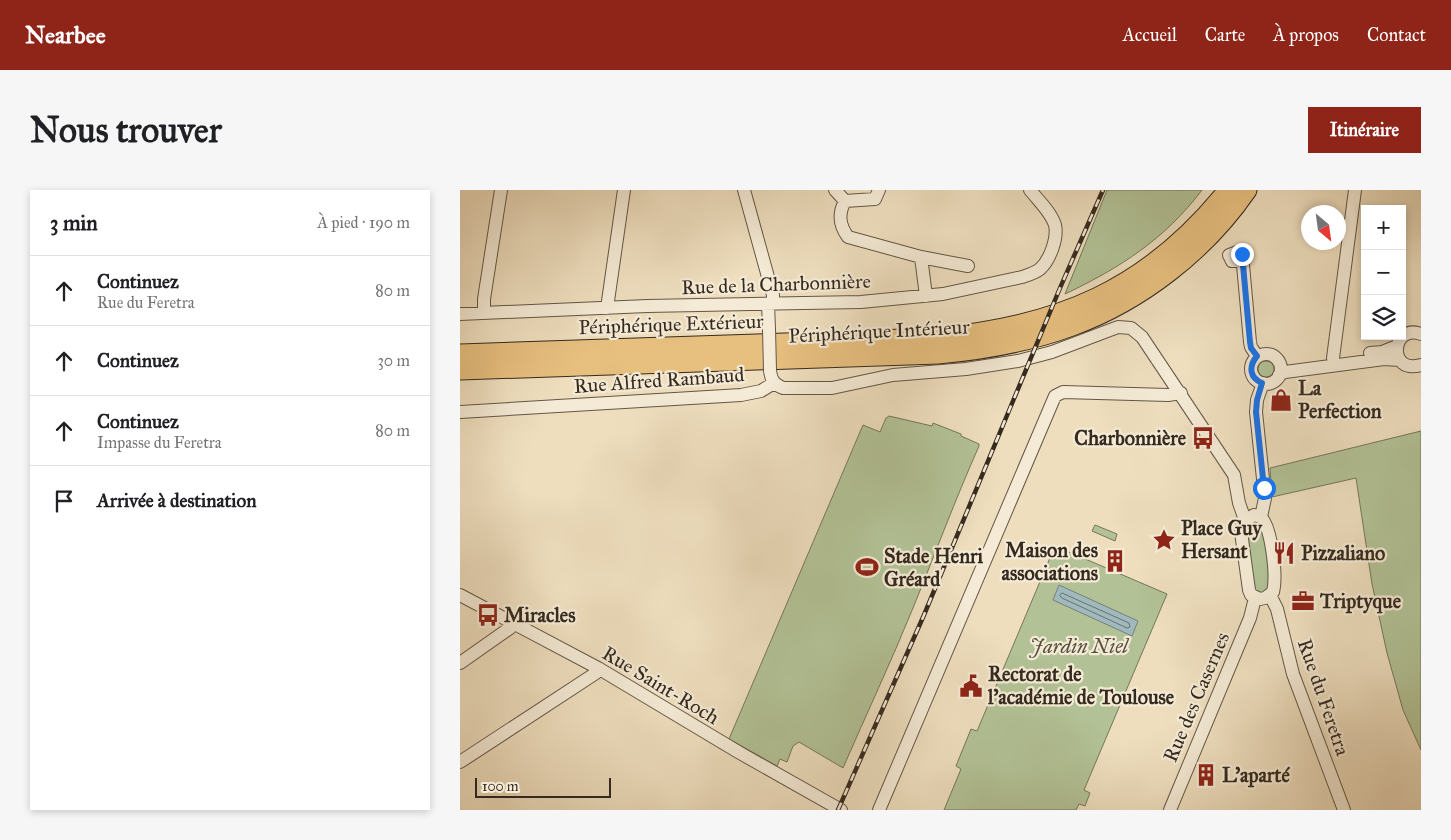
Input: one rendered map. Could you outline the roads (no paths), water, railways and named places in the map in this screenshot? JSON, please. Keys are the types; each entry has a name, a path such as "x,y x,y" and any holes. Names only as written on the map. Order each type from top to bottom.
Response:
{"highway":[{"path":"1090,302 1100,288 1127,271 1159,246 1202,204 1211,190"},
{"name":"Périphérique Extérieur","path":"460,354 933,338 968,335 1010,328 1090,302 1120,286 1165,254 1211,211 1228,190"},
{"name":"Périphérique Intérieur","path":"460,370 938,354 994,347 1026,340 1074,326 1100,314 1148,286 1175,267 1200,245 1222,222 1247,190"}],"street":[{"path":"484,313 484,299 501,190"},
{"path":"606,308 624,190"},
{"path":"744,190 773,295 770,304 768,329 770,370 774,383"},
{"path":"835,190 845,201"},
{"path":"845,201 875,198 879,190"},
{"name":"Rue de la Charbonnière","path":"460,314 606,308 861,302 926,296 1032,274 1045,262 1056,234 1054,224 1048,212 1030,190"},
{"path":"1333,358 1355,190"},
{"path":"845,201 840,219 842,230 848,237 921,257 968,266"},
{"path":"921,257 926,296"},
{"path":"1243,263 1250,342 1251,348 1257,356"},
{"name":"Rue Alfred Rambaud","path":"460,412 741,395 761,391 774,383 787,389 824,389 893,375 985,367 1018,361 1052,352 1118,327 1131,328 1142,337 1234,475 1239,503 1245,520"},
{"path":"1400,360 1397,353 1399,341 1412,332 1421,334"},
{"path":"1397,346 1382,352 1333,358 1279,370 1272,382 1262,383 1253,377 1251,372 1251,366 1257,356 1262,354 1273,356 1279,370 1285,372 1384,359 1400,360 1409,366 1421,365"},
{"path":"1261,516 1254,515 1245,520 1241,527 1249,590 1255,598 1260,599 1270,595 1274,586 1268,530 1261,516 1265,498 1256,412 1262,383"},
{"path":"879,810 1055,396 1063,392 1168,395 1181,393"},
{"name":"Rue Saint-Roch","path":"460,595 598,668 740,753 841,810"},
{"name":"Rue du Feretra","path":"1270,595 1277,609 1293,674 1344,810"},
{"name":"Rue des Casernes","path":"1170,810 1250,618 1255,598"},
{"path":"460,663 510,628 514,623"},
{"path":"460,762 569,692 596,673 598,668"}],"water":[{"path":"1059,585 1138,621 1132,636 1053,600"}],"railway":[{"path":"838,810 924,615 1060,288 1103,190"}],"place":[{"name":"La Perfection","path":"1281,400"},
{"name":"Charbonnière","path":"1203,438"},
{"name":"Place Guy Hersant","path":"1164,540"},
{"name":"Pizzaliano","path":"1284,553"},
{"name":"Maison des associations","path":"1115,561"},
{"name":"Stade Henri Gréard","path":"867,567"},
{"name":"Triptyque","path":"1303,601"},
{"name":"Miracles","path":"488,615"},
{"name":"Rectorat de l'académie de Toulouse","path":"971,686"},
{"name":"L'aparté","path":"1206,775"}],"park label":[{"name":"Jardin Niel","path":"1079,646"}]}
